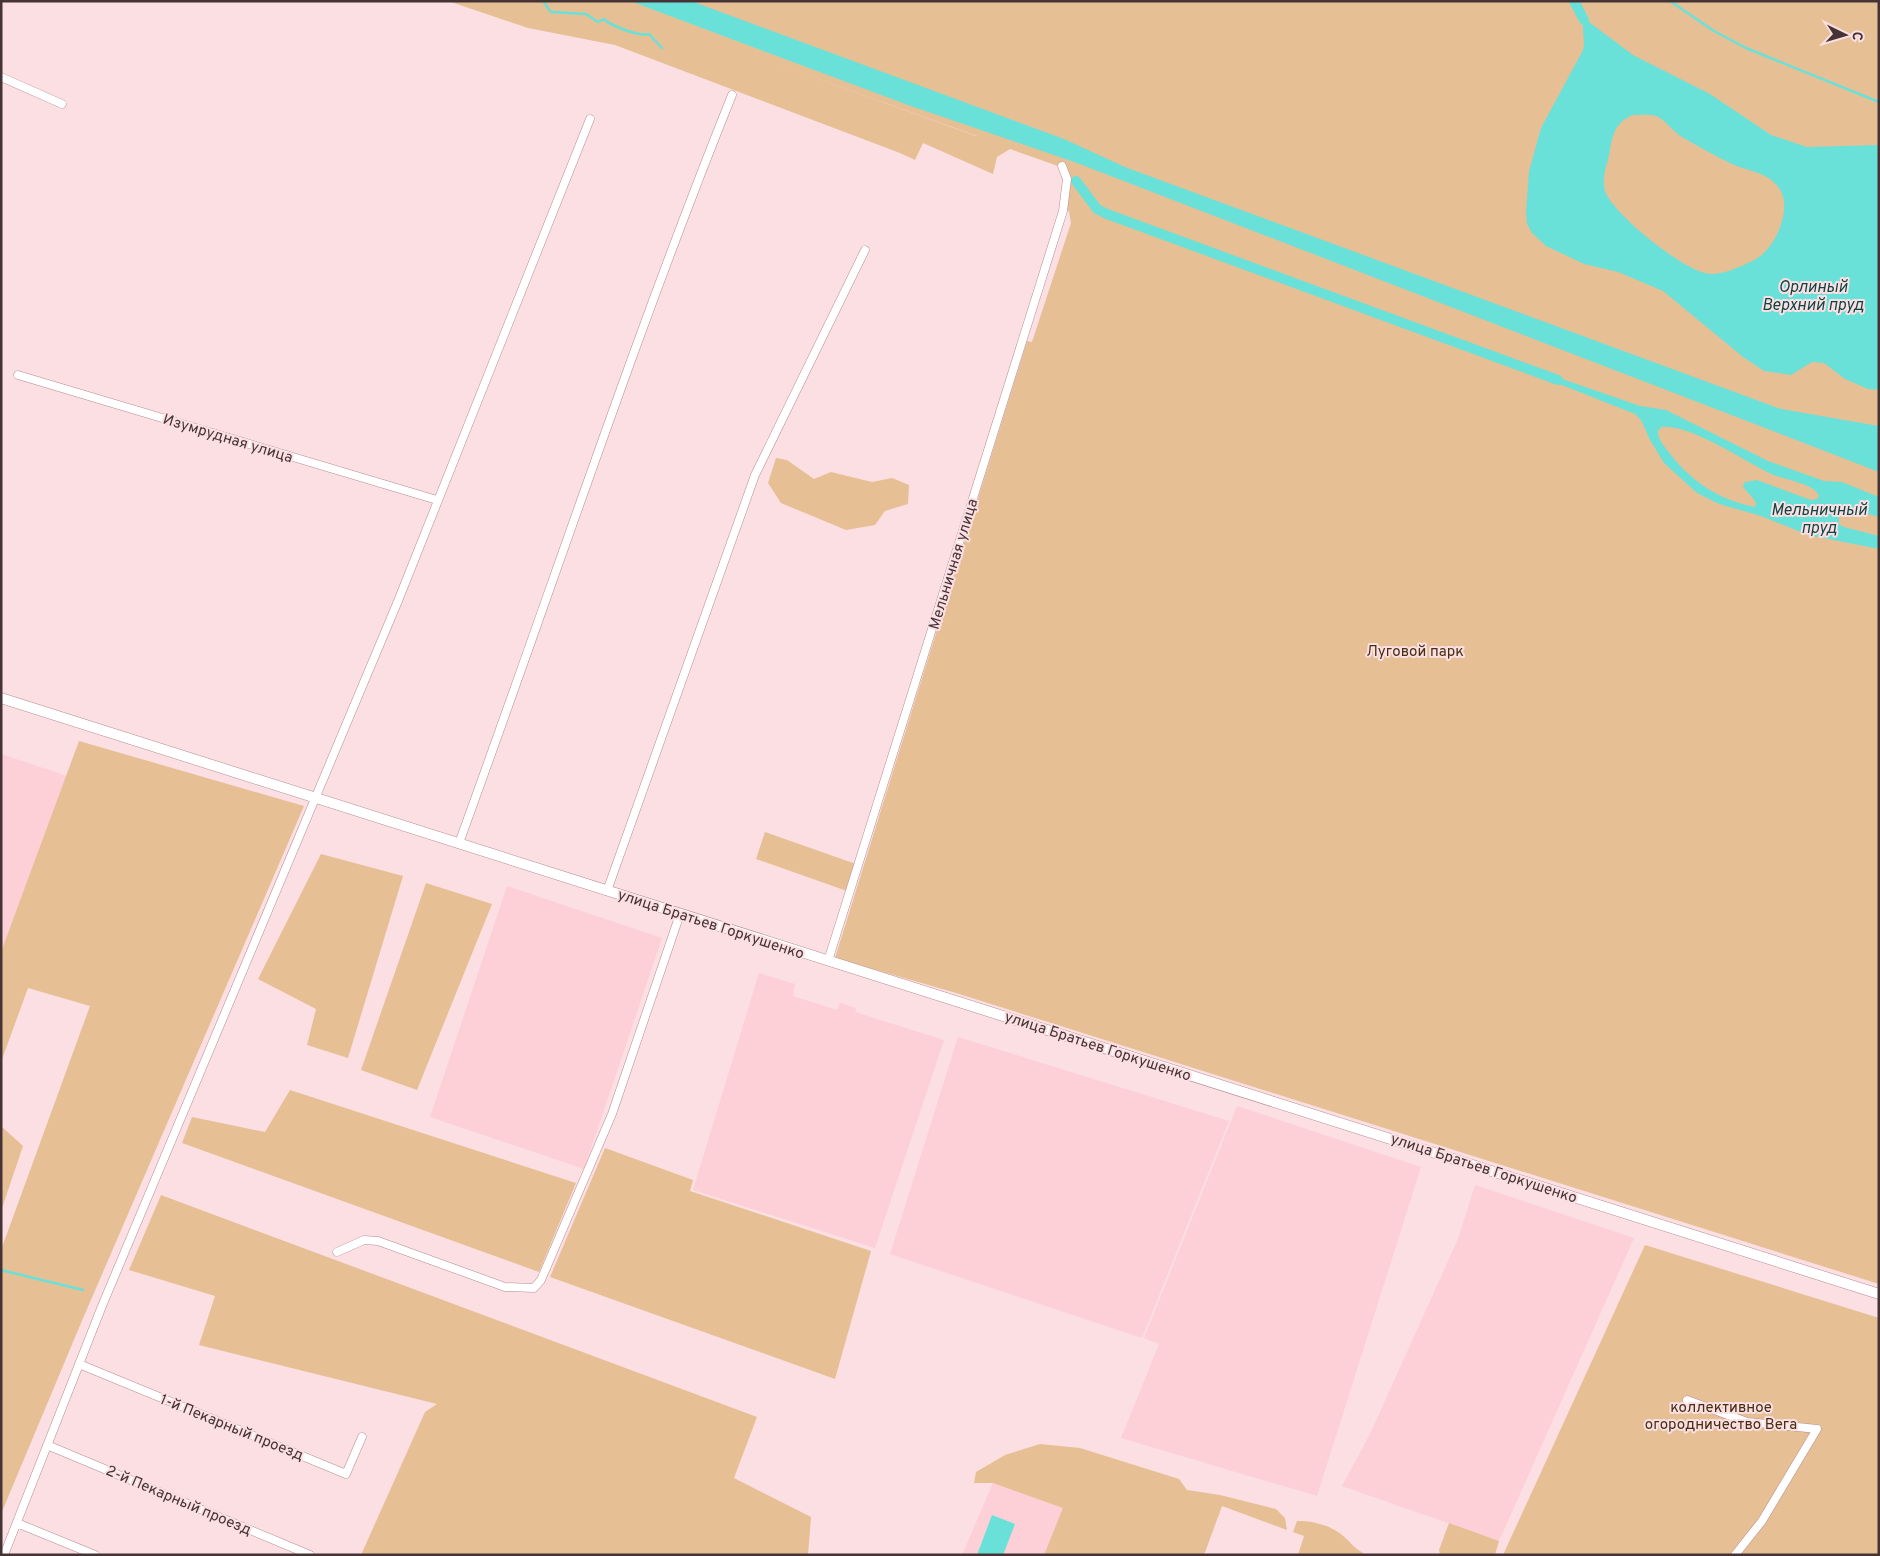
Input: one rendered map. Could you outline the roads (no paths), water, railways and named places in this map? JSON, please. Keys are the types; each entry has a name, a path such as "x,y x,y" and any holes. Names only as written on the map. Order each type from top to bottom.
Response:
{"street":[{"path":"1,77 62,104"},
{"path":"459,843 509,707 608,419 680,223 732,95"},
{"path":"4,1555 79,1364 313,796 438,500 590,119"},
{"name":"Мельничная улица","path":"828,961 1063,210 1067,179 1062,166"},
{"path":"607,891 755,475 865,250"},
{"name":"Изумрудная улица","path":"18,375 438,500"},
{"name":"улица Братьев Горкушенко","path":"1,698 1879,1294"},
{"path":"337,1252 364,1240 378,1241 505,1286 534,1288 541,1280 612,1114 680,914"},
{"name":"1-й Пекарный проезд","path":"79,1364 346,1474 362,1436"},
{"path":"1687,1400 1747,1422 1817,1429 1762,1521 1735,1555"},
{"name":"2-й Пекарный проезд","path":"47,1445 310,1555"},
{"path":"17,1522 94,1555"}],"water":[{"path":"630,1 691,1 1064,139 1125,167 1781,409 1879,426 1879,472 1077,163 908,105"},
{"name":"Орлиный Верхний пруд","path":"1585,19 1633,55 1710,94 1771,135 1807,147 1879,145 1879,390 1868,389 1845,379 1824,363 1812,362 1791,375 1764,371 1743,357 1663,291 1618,272 1584,264 1546,246 1532,233 1527,224 1526,212 1529,171 1541,128 1583,50","holes":["1633,115 1656,116 1678,135 1732,164 1769,178 1779,188 1783,197 1784,207 1779,229 1768,249 1760,256 1729,271 1717,274 1705,273 1680,261 1634,226 1611,201 1604,186 1604,175 1612,138 1619,125"]},
{"name":"Мельничный пруд","path":"1545,373 1640,406 1666,410 1768,461 1824,481 1842,482 1879,497 1879,517 1844,507 1839,511 1839,524 1879,536 1879,549 1808,535 1761,516 1719,504 1697,493 1664,463 1641,420 1635,414 1544,378","holes":["1661,427 1687,431 1717,444 1771,474 1806,485 1817,492 1819,496 1817,499 1811,500 1757,480 1745,482 1743,487 1756,502 1755,507 1729,500 1706,488 1677,462 1663,444 1658,431"]},
{"path":"992,1515 1015,1524 1003,1555 977,1555"}],"waterway":[{"path":"543,1 551,12 586,14 598,22 604,19 626,30 639,34 649,34 662,48"},
{"path":"1574,1 1584,20"},
{"path":"1670,1 1714,31 1746,48 1879,102"},
{"path":"1076,181 1097,209 1107,214 1558,380"},
{"path":"1,1270 83,1290"}],"park label":[{"name":"Луговой парк","path":"1415,651"},
{"name":"коллективное огородничество Вега","path":"1721,1416"}]}
